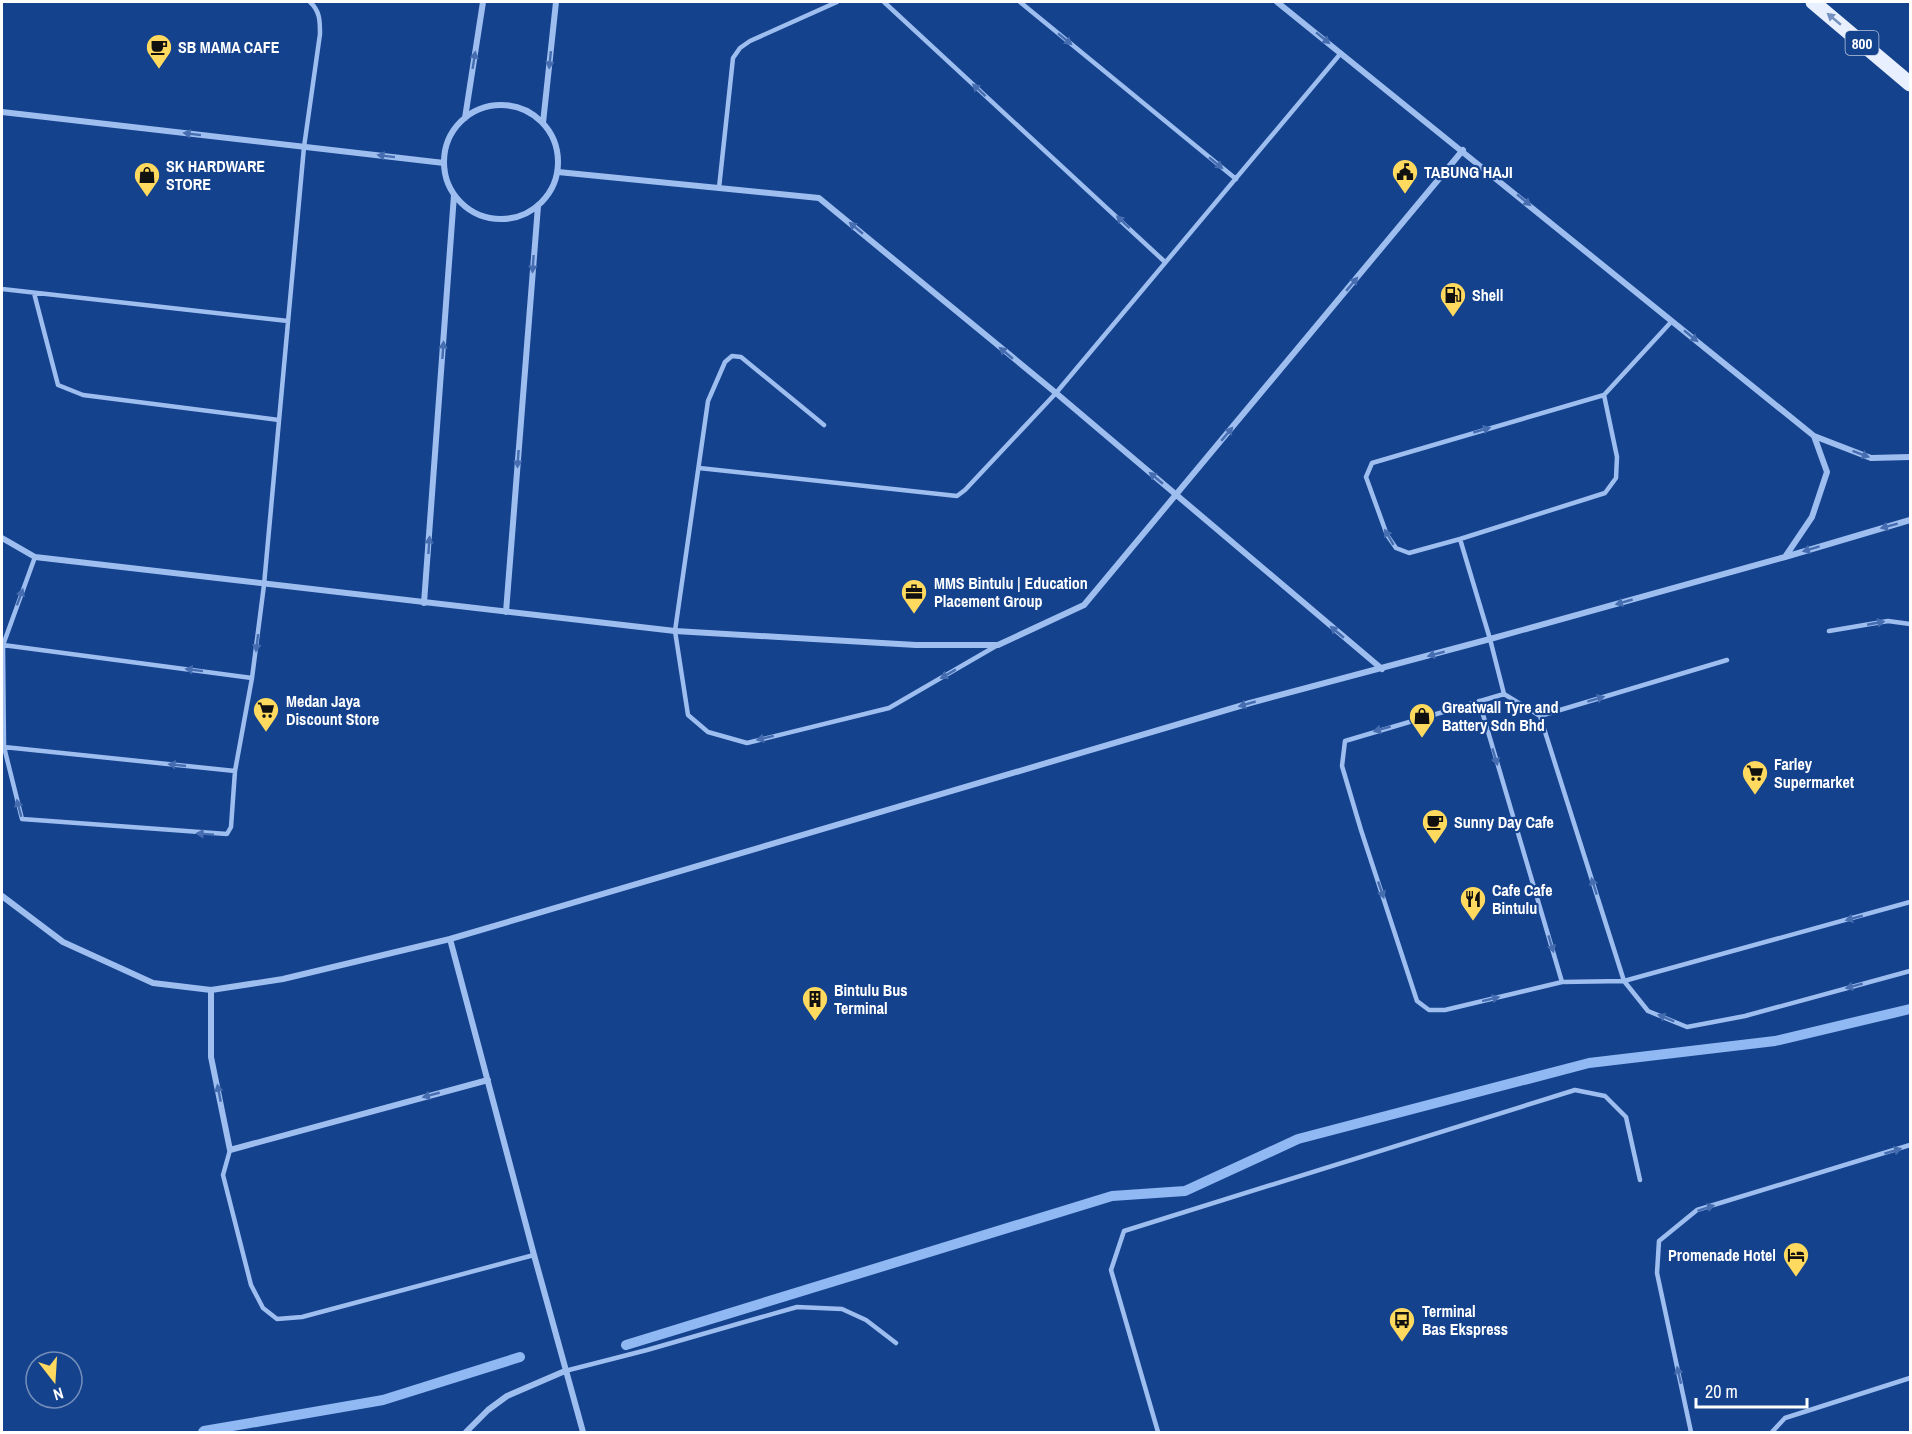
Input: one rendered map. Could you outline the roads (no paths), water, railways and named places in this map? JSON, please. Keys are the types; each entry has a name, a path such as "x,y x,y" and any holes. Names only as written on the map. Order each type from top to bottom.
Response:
{"main road":[{"name":"800","path":"1813,2 1911,84"}],"street":[{"path":"465,118 483,2"},
{"path":"543,123 556,2"},
{"path":"1277,2 1815,436 1870,458 1911,458"},
{"path":"496,105 514,106 530,112 543,123 553,137 559,154 558,172 551,191 538,206 521,215 503,219 484,216 467,208 454,195 447,180 444,163 453,131 465,118 479,109 496,105"},
{"path":"2,112 444,163"},
{"path":"2,538 35,558 675,631 916,645 998,645 1084,605 1463,150"},
{"path":"558,172 819,198 1056,393 1382,669"},
{"path":"424,603 454,195"},
{"path":"506,612 538,206"},
{"path":"1785,557 1812,517 1827,472 1815,436"},
{"path":"2,896 63,942 153,982 211,990 283,979 450,939 1219,712 1382,669 1911,520"},
{"path":"450,939 583,1432"},
{"path":"211,990 211,1057 230,1150 488,1080"},
{"path":"466,1432 488,1410 507,1396 565,1371"}],"lane":[{"path":"35,558 3,645 4,747 22,819 227,834 231,827 235,771 252,678 264,585 304,147 320,34 320,18 313,3 310,2"},
{"path":"719,188 732,58 750,41 837,2"},
{"path":"884,2 1166,262"},
{"path":"1020,2 1236,179"},
{"path":"699,468 957,496 1056,393 1341,53"},
{"path":"2,289 288,321"},
{"path":"34,293 58,385 83,395 279,420"},
{"path":"1604,395 1617,457 1616,478 1605,493 1409,553 1396,548 1387,535 1366,477 1372,463 1604,395 1672,321"},
{"path":"824,425 741,357 732,356 725,362 708,401 675,631 687,715 708,732 747,743 889,708 998,645"},
{"path":"1460,539 1504,694 1540,716 1624,981 1648,1011 1687,1027 1745,1016 1911,971"},
{"path":"1829,631 1887,621 1911,624"},
{"path":"3,645 252,678"},
{"path":"1540,716 1727,660"},
{"path":"1504,694 1344,741 1342,766 1361,830 1417,1001 1430,1010 1445,1010 1562,982 1624,981 1911,902"},
{"path":"1479,701 1562,982"},
{"path":"4,747 235,771"},
{"path":"1158,1432 1111,1270 1124,1231 1575,1090 1605,1096 1626,1117 1640,1179"},
{"path":"1691,1432 1656,1273 1659,1241 1697,1210 1911,1145"},
{"path":"230,1150 223,1175 251,1284 263,1308 277,1319 302,1317 534,1256"},
{"path":"565,1371 797,1307 842,1309 866,1320 896,1342"},
{"path":"1772,1432 1785,1418 1911,1378"}],"waterway":[{"path":"626,1345 1112,1196 1185,1191 1298,1139 1589,1063 1775,1041 1910,1009"},
{"path":"203,1432 383,1400 520,1357"}],"place":[{"name":"SB MAMA CAFE","path":"159,70"},
{"name":"TABUNG HAJI","path":"1405,195"},
{"name":"SK HARDWARE STORE","path":"147,198"},
{"name":"Shell","path":"1453,318"},
{"name":"MMS Bintulu | Education Placement Group","path":"914,615"},
{"name":"Medan Jaya Discount Store","path":"266,733"},
{"name":"Greatwall Tyre and Battery Sdn Bhd","path":"1422,739"},
{"name":"Farley Supermarket","path":"1755,796"},
{"name":"Sunny Day Cafe","path":"1435,845"},
{"name":"Cafe Cafe Bintulu","path":"1473,922"},
{"name":"Bintulu Bus Terminal","path":"815,1022"},
{"name":"Promenade Hotel","path":"1796,1278"},
{"name":"Terminal Bas Ekspress","path":"1402,1343"}]}
